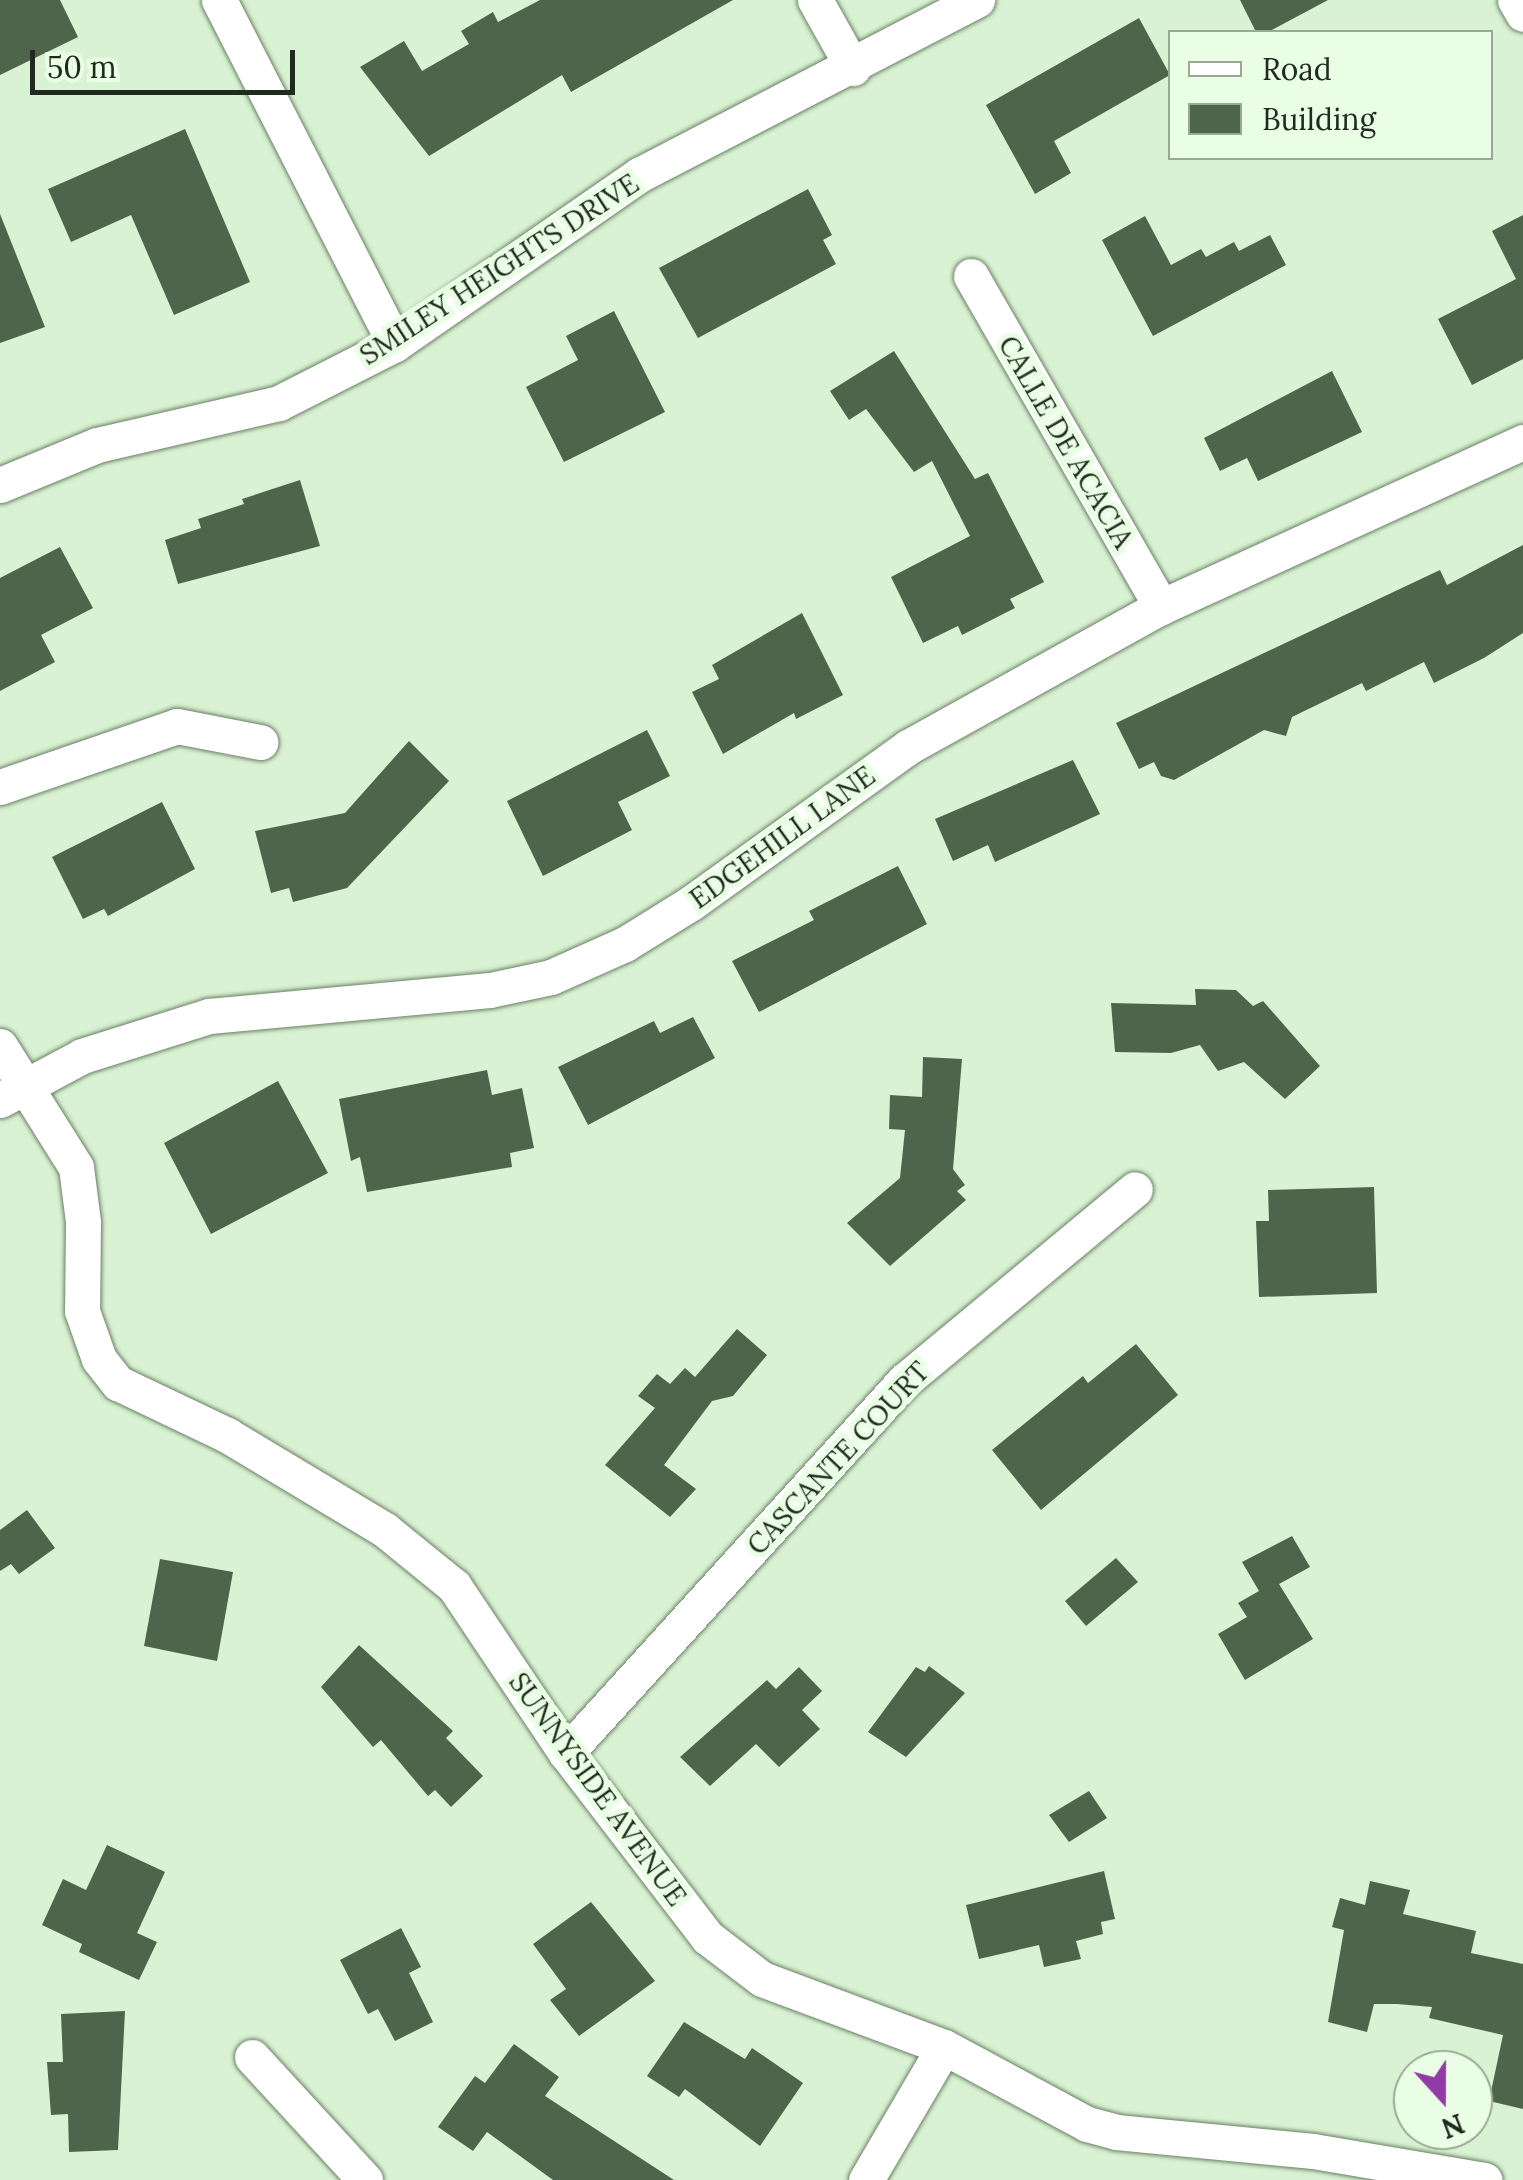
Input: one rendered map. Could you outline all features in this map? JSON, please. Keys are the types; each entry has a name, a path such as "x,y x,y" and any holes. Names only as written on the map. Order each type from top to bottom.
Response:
{"street":[{"path":"219,0 394,344"},
{"path":"815,0 852,68"},
{"name":"SMILEY HEIGHTS DRIVE","path":"0,485 97,445 278,402 394,344 639,174 978,0"},
{"path":"1516,0 1523,14"},
{"name":"CALLE DE ACACIA","path":"970,276 1161,607"},
{"name":"EDGEHILL LANE","path":"13,1095 82,1056 209,1016 490,990 551,977 625,944 692,903 908,747 1161,607 1523,442"},
{"path":"0,787 177,726 260,742"},
{"name":"SUNNYSIDE AVENUE","path":"0,1046 13,1095 76,1168 84,1222 82,1311 99,1359 118,1383 259,1454 385,1530 454,1586 566,1753 720,1948 762,1979 944,2047 1087,2124 1116,2132 1313,2151 1486,2180"},
{"name":"CASCANTE COURT","path":"566,1753 904,1381 1135,1189"},
{"path":"866,2180 944,2047"},
{"path":"252,2057 365,2180"}],"building":[{"path":"0,0 60,0 78,37 0,75"},
{"path":"540,0 733,0 571,92 562,75 429,156 360,67 404,41 422,71 469,44 461,31 493,12 498,22"},
{"path":"1240,0 1328,0 1272,30 1255,30"},
{"path":"1139,18 1168,71 1168,76 1054,141 1071,173 1035,194 986,105"},
{"path":"185,129 250,282 174,315 131,215 71,242 48,189"},
{"path":"808,189 832,235 823,240 836,264 698,338 659,268"},
{"path":"0,214 45,327 0,343"},
{"path":"1523,215 1523,359 1472,385 1438,319 1516,279 1492,231"},
{"path":"1145,216 1171,265 1201,249 1206,257 1234,242 1239,251 1270,235 1286,265 1153,336 1102,240"},
{"path":"614,311 665,412 564,462 526,387 578,360 566,336"},
{"path":"894,351 975,479 988,473 1044,582 1010,599 1015,608 962,635 958,626 923,643 891,577 970,536 932,461 914,472 866,409 849,420 830,391"},
{"path":"1332,371 1362,432 1258,481 1247,458 1220,471 1204,438"},
{"path":"300,480 320,546 178,584 165,540 201,528 198,519 244,504 242,499"},
{"path":"1523,545 1523,633 1484,658 1434,683 1424,662 1366,691 1362,683 1292,717 1286,736 1264,730 1174,780 1161,776 1154,762 1139,769 1116,723 1440,570 1447,585"},
{"path":"60,547 93,608 41,635 55,662 0,691 0,578"},
{"path":"802,613 843,695 796,719 794,713 723,754 692,692 719,679 712,665"},
{"path":"647,730 670,776 618,802 632,830 543,876 507,801"},
{"path":"409,741 449,781 347,888 293,902 289,888 271,893 255,831 345,813"},
{"path":"1073,760 1100,814 995,862 988,845 953,861 935,819"},
{"path":"162,802 195,869 108,916 104,909 83,919 52,857"},
{"path":"898,866 927,924 759,1012 732,961 814,920 809,911"},
{"path":"1195,989 1236,990 1253,1006 1263,1001 1320,1066 1285,1099 1244,1062 1218,1071 1200,1045 1171,1053 1115,1052 1111,1003 1196,1005"},
{"path":"693,1017 715,1058 588,1125 558,1067 654,1021 660,1033"},
{"path":"923,1057 962,1059 953,1169 965,1185 957,1191 966,1200 890,1266 847,1223 900,1178 905,1130 889,1129 890,1095 922,1097"},
{"path":"487,1070 492,1095 522,1088 534,1148 510,1153 512,1167 367,1192 360,1157 351,1161 339,1099"},
{"path":"278,1081 328,1173 211,1234 164,1143"},
{"path":"1374,1187 1377,1293 1259,1297 1256,1221 1269,1221 1268,1190"},
{"path":"737,1329 767,1355 733,1396 712,1401 664,1465 696,1489 670,1517 605,1465 655,1408 638,1396 657,1374 670,1384 685,1368 695,1377"},
{"path":"1136,1344 1178,1395 1041,1510 992,1450 1083,1376 1088,1383"},
{"path":"27,1510 55,1548 19,1574 11,1564 0,1571 0,1530"},
{"path":"1292,1536 1310,1567 1279,1584 1313,1639 1245,1680 1218,1634 1247,1617 1238,1603 1259,1591 1242,1562"},
{"path":"1116,1558 1138,1582 1086,1626 1065,1601"},
{"path":"160,1559 233,1572 217,1661 144,1646"},
{"path":"359,1645 453,1731 446,1738 483,1776 451,1807 435,1790 428,1796 381,1740 373,1747 321,1687"},
{"path":"929,1666 965,1693 906,1757 868,1732 916,1667 925,1672"},
{"path":"799,1667 822,1691 802,1710 820,1729 779,1767 756,1744 710,1786 680,1757 767,1680 776,1689"},
{"path":"1089,1791 1107,1818 1069,1842 1049,1815"},
{"path":"107,1845 165,1872 137,1933 157,1942 139,1980 79,1952 82,1944 42,1925 63,1879 86,1890"},
{"path":"1104,1871 1115,1919 1101,1922 1103,1934 1076,1941 1081,1959 1044,1967 1039,1945 979,1959 966,1905"},
{"path":"1370,1881 1410,1890 1403,1914 1476,1931 1471,1953 1523,1964 1523,2109 1493,2102 1503,2035 1429,2018 1432,2007 1397,2004 1374,2004 1367,2032 1328,2022 1344,1930 1332,1927 1340,1898 1365,1905"},
{"path":"591,1902 655,1981 579,2036 550,2000 566,1989 533,1944"},
{"path":"401,1928 421,1967 409,1973 433,2022 395,2041 378,2009 368,2014 340,1960"},
{"path":"125,2011 118,2150 69,2152 68,2114 51,2115 47,2062 63,2062 61,2014"},
{"path":"684,2022 745,2059 752,2048 803,2083 760,2146 685,2089 679,2097 647,2076"},
{"path":"514,2044 559,2077 545,2096 674,2180 553,2180 487,2132 473,2151 438,2127 475,2076 485,2083"}]}
